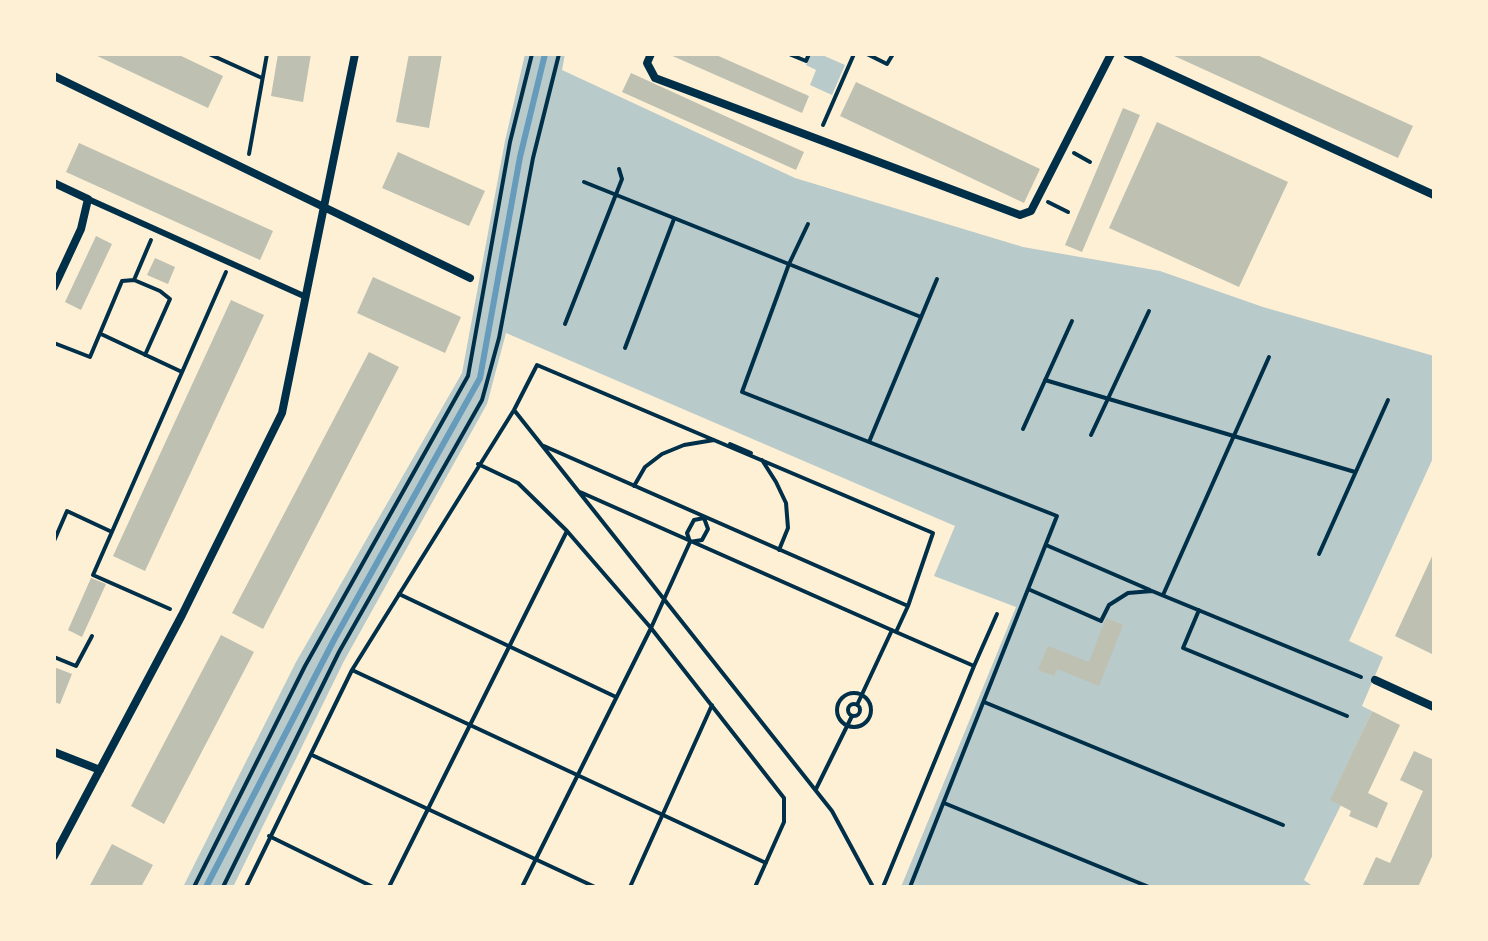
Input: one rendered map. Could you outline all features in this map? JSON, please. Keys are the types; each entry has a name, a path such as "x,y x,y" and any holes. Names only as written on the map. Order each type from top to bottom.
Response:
{"street":[{"path":"54,856 182,615 282,413 355,54"},
{"path":"651,54 647,63 655,78 1020,215 1031,211 1039,197 1111,54"},
{"path":"1127,54 1434,195"},
{"path":"54,76 470,278"},
{"path":"54,183 88,199 81,229 54,287"},
{"path":"1375,680 1434,707"},
{"path":"54,752 100,770"}],"lane":[{"path":"88,199 306,297"}],"path":[{"path":"209,54 262,78"},
{"path":"246,169 267,54"},
{"path":"194,887 305,666 468,376 510,142 532,54"},
{"path":"223,887 339,652 482,400 499,338 533,158 559,54"},
{"path":"789,54 806,61 809,54"},
{"path":"817,139 854,54"},
{"path":"867,54 887,64 893,54"},
{"path":"565,324 622,179 619,169"},
{"path":"584,182 921,317"},
{"path":"1039,197 1068,212"},
{"path":"625,348 674,218"},
{"path":"808,224 789,264 742,392 1057,516 910,887"},
{"path":"134,280 155,229"},
{"path":"182,615 93,575 230,263"},
{"path":"869,442 937,279"},
{"path":"54,343 90,357 122,281 134,280 160,291 170,299 145,355"},
{"path":"1091,435 1149,311"},
{"path":"1023,429 1072,321"},
{"path":"100,333 182,372"},
{"path":"1163,595 1269,357"},
{"path":"246,887 352,670 514,410 537,365 933,533 908,606 857,705 849,708"},
{"path":"1045,380 1355,472"},
{"path":"1319,554 1388,400"},
{"path":"514,410 832,811 873,887"},
{"path":"634,486 645,467 662,454 684,445 714,440"},
{"path":"541,445 908,606"},
{"path":"761,459 786,503 788,528 779,550"},
{"path":"478,464 518,483 567,531 651,628 784,798 784,822 755,887"},
{"path":"579,492 974,666"},
{"path":"54,541 67,511 112,532"},
{"path":"522,887 651,628 690,542 687,533 694,520 704,518"},
{"path":"690,542 702,540 708,529 704,518"},
{"path":"389,887 567,531"},
{"path":"1046,545 1357,676 1375,680"},
{"path":"1028,589 1101,621 1109,605 1128,593 1152,591"},
{"path":"399,594 616,697"},
{"path":"1199,610 1183,648 1347,716"},
{"path":"883,887 997,614"},
{"path":"54,657 76,666 92,636"},
{"path":"352,670 767,864"},
{"path":"851,694 862,696 871,707 870,717 862,726 847,725 838,715 839,703 851,694"},
{"path":"984,702 1283,825"},
{"path":"839,703 849,708 852,716"},
{"path":"630,887 712,705"},
{"path":"857,705 860,713"},
{"path":"816,790 852,716 860,713 870,717"},
{"path":"312,755 595,887"},
{"path":"943,803 1149,887"},
{"path":"269,836 373,887"}],"shaded area":[{"path":"525,54 565,54 562,70 795,178 1023,247 1160,271 1263,307 1434,356 1434,456 1349,641 1383,657 1362,706 1372,711 1331,799 1341,805 1304,880 1314,887 901,887 1016,607 934,576 955,526 506,333 487,404 344,661 233,887 183,887 296,662 462,373 505,141"},
{"path":"811,54 820,54 845,65 832,95 810,85 816,70 806,65"}],"building":[{"path":"93,54 177,54 223,76 208,108"},
{"path":"278,54 311,54 303,102 271,96"},
{"path":"409,54 442,54 429,128 396,122"},
{"path":"668,54 714,54 809,96 802,113"},
{"path":"1170,54 1255,54 1413,126 1398,158"},
{"path":"631,73 804,152 796,170 622,92"},
{"path":"856,82 1040,169 1024,203 840,116"},
{"path":"1123,108 1140,115 1082,252 1065,245"},
{"path":"1157,122 1288,182 1239,287 1109,228"},
{"path":"79,143 273,231 260,260 66,172"},
{"path":"398,152 485,191 469,226 382,188"},
{"path":"96,236 112,244 81,310 65,302"},
{"path":"155,258 175,267 168,284 147,275"},
{"path":"373,277 461,317 445,353 357,313"},
{"path":"231,300 264,315 145,571 113,556"},
{"path":"369,352 399,367 263,629 232,613"},
{"path":"1434,552 1434,655 1395,636"},
{"path":"91,578 106,584 82,637 68,630"},
{"path":"1106,618 1123,625 1099,686 1057,669 1054,676 1038,670 1048,646 1089,662"},
{"path":"221,635 254,652 164,824 131,806"},
{"path":"54,667 72,674 60,704 54,702"},
{"path":"1372,711 1400,725 1368,793 1388,803 1377,828 1349,816 1351,811 1330,800"},
{"path":"1414,751 1434,760 1434,852 1418,887 1367,887 1363,885 1376,857 1390,863 1423,791 1400,780"},
{"path":"112,844 153,865 141,887 89,887"}],"waterway":[{"path":"206,887 335,638 480,378 520,157 545,54"}]}
